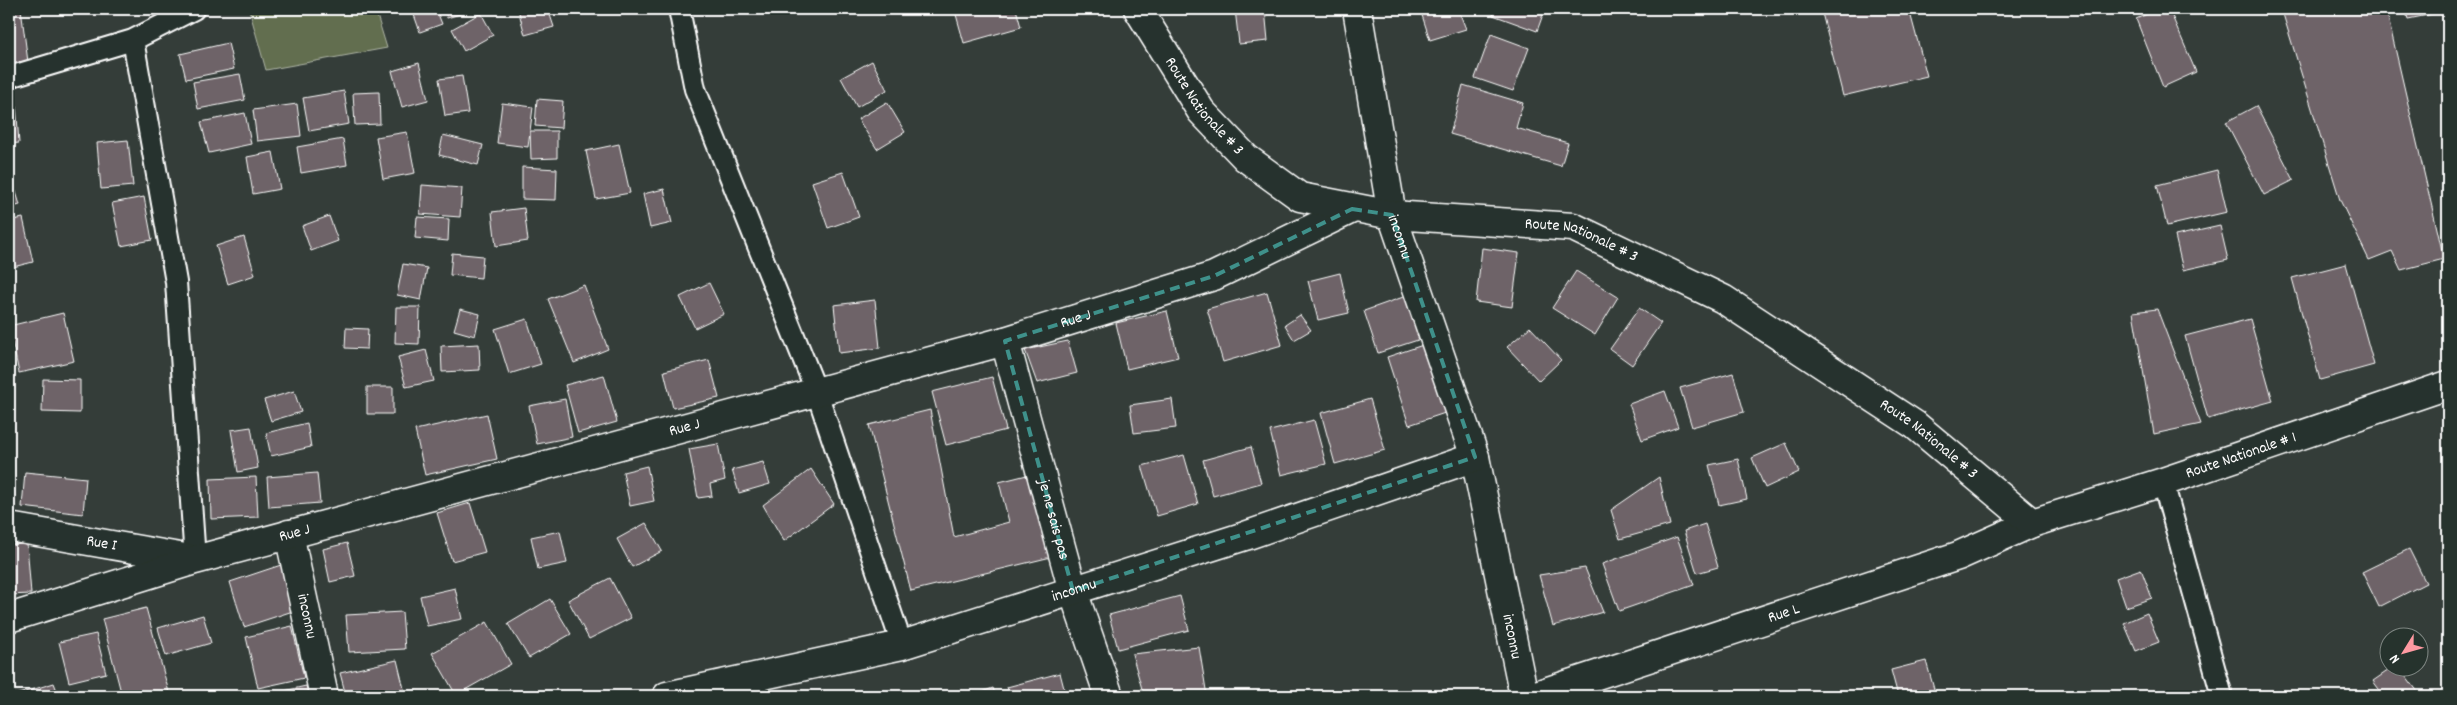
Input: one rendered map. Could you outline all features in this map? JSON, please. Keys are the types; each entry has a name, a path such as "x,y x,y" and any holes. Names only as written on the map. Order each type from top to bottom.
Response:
{"street":[{"name":"Route Nationale # 3","path":"1138,9 1201,111 1246,158 1300,197 1352,209 1392,215 1574,227 1723,299 1915,425 2032,523"},
{"name":"inconnu","path":"1357,9 1392,215 1475,457 1524,696"},
{"name":"Rue J","path":"9,618 195,560 1005,342 1214,276 1352,209"},
{"name":"je ne sais pas","path":"1005,342 1073,592 1109,696"},
{"name":"Route Nationale # 1","path":"2032,523 2163,482 2448,385"},
{"name":"inconnu","path":"667,696 902,644 1073,592 1245,536 1475,457"},
{"name":"Rue L","path":"1533,696 1958,556 2032,523"},
{"name":"Rue I","path":"9,527 195,560"},
{"name":"inconnu","path":"290,534 324,696"}],"lane":[{"path":"9,77 133,40 194,9"},
{"path":"679,9 695,89 816,393 902,644"},
{"path":"133,40 176,282 195,560"},
{"path":"2163,482 2222,696"}],"highlighted area":[{"path":"1352,209 1392,215 1475,457 1073,591 1005,341 1214,276"}],"green space":[{"path":"249,9 375,9 387,48 266,70"}],"building":[{"path":"9,9 21,9 28,62 9,64"},
{"path":"412,9 436,9 442,24 420,32"},
{"path":"444,9 476,9 447,18"},
{"path":"518,9 548,9 554,27 525,35"},
{"path":"961,9 1016,9 1021,27 964,43 955,11"},
{"path":"1235,9 1265,9 1268,41 1239,44"},
{"path":"1420,9 1458,9 1466,29 1430,40"},
{"path":"1496,9 1545,9 1537,31 1493,15"},
{"path":"1821,9 1909,9 1927,76 1843,96"},
{"path":"2158,9 2169,9 2196,72 2163,87 2136,19"},
{"path":"2303,9 2386,9 2444,259 2401,270 2392,251 2369,260 2340,200 2283,14"},
{"path":"2405,9 2443,9 2443,12 2408,19"},
{"path":"481,13 493,35 464,51 452,29"},
{"path":"1491,34 1529,48 1513,91 1475,78"},
{"path":"228,43 234,69 186,79 180,54"},
{"path":"872,61 887,90 857,107 841,78"},
{"path":"419,63 428,100 402,107 392,71"},
{"path":"240,74 245,100 198,109 193,82"},
{"path":"462,76 468,113 445,116 439,79"},
{"path":"1463,85 1523,103 1516,128 1568,143 1561,166 1450,134"},
{"path":"344,91 349,124 309,131 303,98"},
{"path":"379,92 380,124 355,125 353,93"},
{"path":"537,99 563,101 561,128 535,126"},
{"path":"887,102 905,132 877,149 858,119"},
{"path":"502,103 533,107 528,147 497,143"},
{"path":"9,104 16,104 19,143 9,144"},
{"path":"297,104 301,136 257,141 253,110"},
{"path":"2256,106 2294,180 2264,195 2226,122"},
{"path":"245,113 251,144 209,153 201,122"},
{"path":"530,131 557,131 557,158 531,159"},
{"path":"407,132 415,173 383,179 376,137"},
{"path":"443,135 483,145 478,165 439,155"},
{"path":"343,139 347,165 301,173 297,147"},
{"path":"128,140 133,186 101,189 97,143"},
{"path":"619,144 630,193 596,199 586,151"},
{"path":"273,152 280,189 253,194 247,157"},
{"path":"522,167 557,169 556,200 522,199"},
{"path":"9,169 20,205 9,208"},
{"path":"2217,170 2227,212 2167,226 2157,185"},
{"path":"843,172 859,217 828,228 812,182"},
{"path":"422,185 462,188 460,217 420,214"},
{"path":"664,189 672,223 650,228 643,194"},
{"path":"144,197 152,240 121,246 112,203"},
{"path":"524,208 528,241 496,246 492,212"},
{"path":"329,216 338,241 311,251 302,226"},
{"path":"417,217 449,219 448,241 415,238"},
{"path":"23,218 33,262 9,268 9,221"},
{"path":"2220,226 2228,260 2183,270 2175,236"},
{"path":"244,237 255,275 228,284 216,246"},
{"path":"1482,248 1519,253 1512,307 1476,302"},
{"path":"452,253 483,256 481,278 450,275"},
{"path":"403,264 427,268 421,300 397,295"},
{"path":"2346,264 2374,365 2320,380 2292,278"},
{"path":"1576,271 1618,297 1595,335 1552,308"},
{"path":"1340,273 1349,313 1318,320 1308,281"},
{"path":"709,283 724,314 695,328 680,297"},
{"path":"584,285 608,349 574,363 548,299"},
{"path":"1267,292 1282,345 1223,362 1207,309"},
{"path":"1409,295 1424,338 1378,353 1364,311"},
{"path":"875,300 880,348 839,353 834,305"},
{"path":"396,307 420,307 419,344 395,343"},
{"path":"1639,308 1661,323 1632,365 1610,349"},
{"path":"460,309 480,314 475,336 454,330"},
{"path":"2157,309 2201,424 2154,434 2133,312"},
{"path":"1167,311 1178,357 1127,369 1116,323"},
{"path":"63,313 74,361 19,373 9,326"},
{"path":"1300,315 1311,330 1294,340 1285,325"},
{"path":"527,319 541,364 509,374 495,329"},
{"path":"2250,319 2273,401 2208,419 2185,336"},
{"path":"1530,327 1561,360 1539,381 1507,347"},
{"path":"346,328 368,329 367,349 345,348"},
{"path":"1068,341 1077,373 1037,383 1025,350"},
{"path":"479,344 480,370 442,372 441,346"},
{"path":"1426,344 1448,412 1409,425 1387,357"},
{"path":"426,350 434,381 406,387 398,357"},
{"path":"709,360 719,398 673,408 664,371"},
{"path":"1733,373 1744,412 1692,427 1680,388"},
{"path":"604,375 617,422 578,433 565,385"},
{"path":"992,377 1006,430 946,445 932,392"},
{"path":"43,379 80,380 80,413 42,412"},
{"path":"367,387 393,387 393,414 367,414"},
{"path":"294,391 301,412 271,421 264,400"},
{"path":"1665,391 1678,427 1642,440 1629,404"},
{"path":"565,399 572,437 537,444 529,406"},
{"path":"1172,399 1176,428 1134,433 1130,405"},
{"path":"1370,399 1385,450 1335,464 1321,413"},
{"path":"930,410 954,537 1009,522 999,482 1031,474 1051,557 911,591 869,425"},
{"path":"487,414 497,459 425,475 415,430"},
{"path":"1314,420 1326,464 1281,475 1270,431"},
{"path":"307,423 311,447 271,456 266,433"},
{"path":"251,427 258,468 238,472 231,430"},
{"path":"1786,443 1799,472 1765,488 1752,458"},
{"path":"718,444 725,480 710,484 712,496 698,498 689,449"},
{"path":"1251,447 1261,483 1213,496 1203,460"},
{"path":"1184,455 1198,504 1157,516 1142,466"},
{"path":"1738,459 1747,499 1719,505 1709,465"},
{"path":"763,462 770,484 739,493 732,470"},
{"path":"647,466 654,501 630,506 623,472"},
{"path":"811,469 834,504 784,541 763,505"},
{"path":"25,472 86,478 83,514 22,507"},
{"path":"317,473 320,503 269,507 267,477"},
{"path":"256,477 258,517 211,519 210,479"},
{"path":"1659,477 1670,525 1620,539 1611,510"},
{"path":"470,503 485,552 452,561 437,513"},
{"path":"646,523 662,551 632,567 617,539"},
{"path":"1705,524 1718,567 1697,573 1684,531"},
{"path":"560,531 567,563 538,569 531,537"},
{"path":"1677,537 1694,585 1619,611 1602,564"},
{"path":"347,543 355,576 330,582 323,549"},
{"path":"27,544 31,594 9,595 9,545"},
{"path":"2409,549 2426,583 2379,607 2362,572"},
{"path":"281,565 296,610 244,627 230,582"},
{"path":"1585,568 1603,612 1553,626 1539,575"},
{"path":"2141,569 2152,598 2126,607 2116,578"},
{"path":"610,578 631,618 589,639 568,600"},
{"path":"455,588 462,619 427,626 420,596"},
{"path":"1180,596 1189,630 1118,649 1109,615"},
{"path":"550,599 571,634 529,658 508,624"},
{"path":"146,608 170,696 122,696 102,619"},
{"path":"402,612 405,649 349,652 346,615"},
{"path":"2147,613 2159,642 2136,651 2124,623"},
{"path":"203,615 211,643 166,656 158,628"},
{"path":"487,622 511,664 456,695 432,653"},
{"path":"292,626 304,678 258,688 246,637"},
{"path":"96,634 106,673 69,682 59,642"},
{"path":"1199,647 1207,696 1144,696 1132,654"},
{"path":"397,660 405,693 393,696 346,696 340,673"},
{"path":"1926,661 1936,696 1898,696 1891,670"},
{"path":"1060,673 1066,696 1010,696 1007,687"},
{"path":"2380,676 2380,678 2408,678 2418,692 2411,696 2384,696 2373,681"},
{"path":"54,683 59,696 12,696"},
{"path":"306,686 309,696 261,696"},
{"path":"993,688 996,696 971,696"}]}
